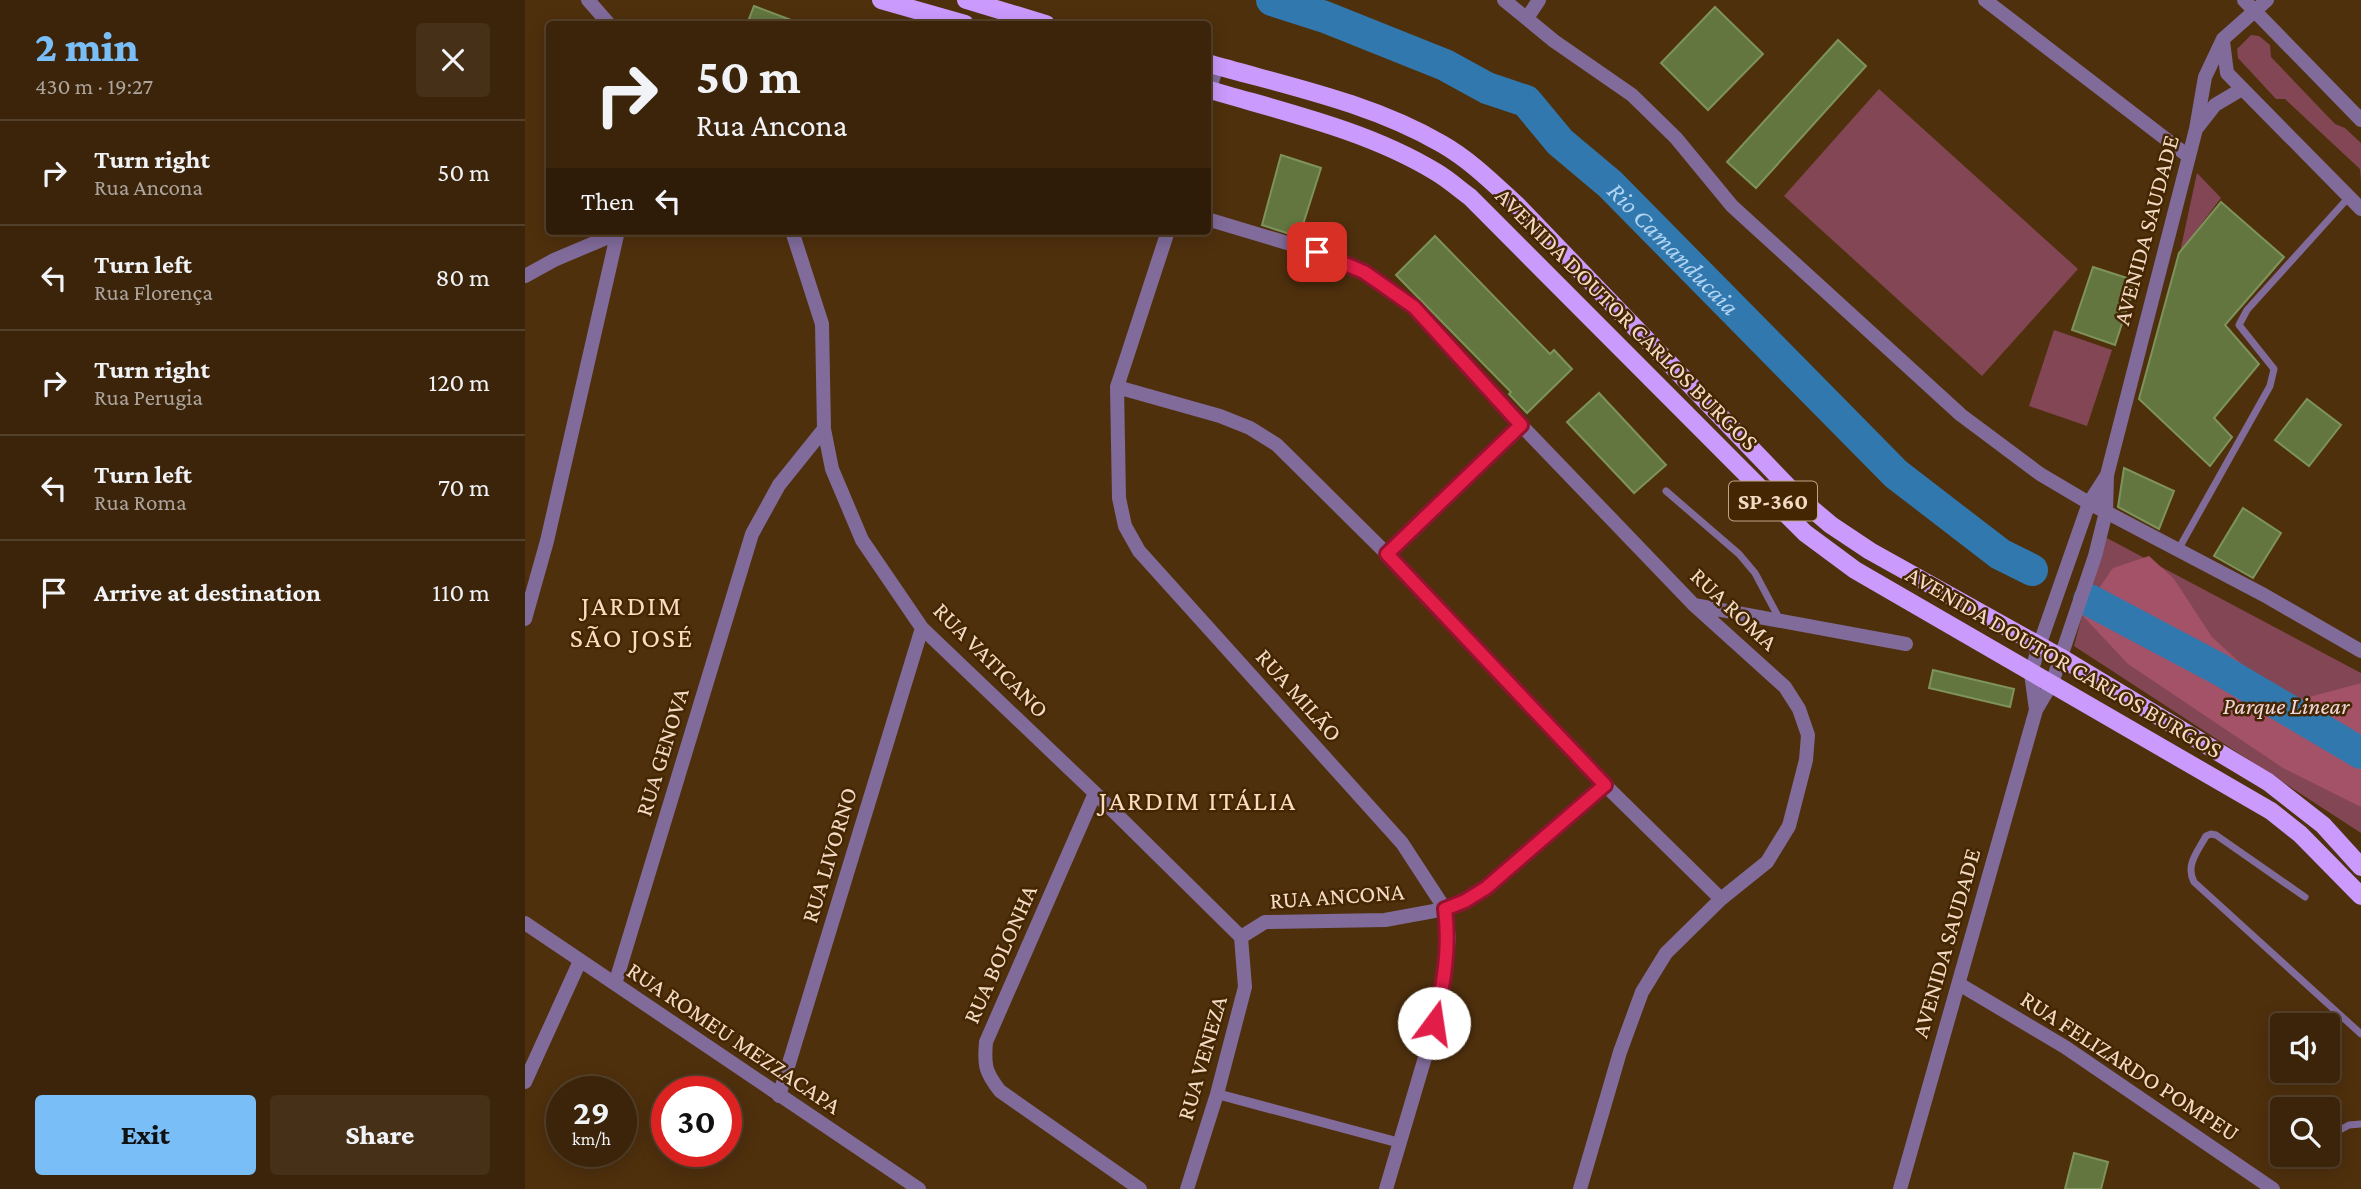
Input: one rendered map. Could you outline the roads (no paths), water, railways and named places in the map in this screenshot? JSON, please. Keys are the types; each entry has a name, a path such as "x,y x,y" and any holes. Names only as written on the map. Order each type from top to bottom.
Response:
{"main road":[{"path":"881,0 954,21"},
{"path":"966,0 1036,21"},
{"name":"AVENIDA DOUTOR CARLOS BURGOS","path":"1212,65 1347,102 1412,128 1463,158 1517,205 1799,498 1831,525 1870,551 2039,646 2063,648 2268,782 2323,825 2361,867"},
{"name":"AVENIDA DOUTOR CARLOS BURGOS","path":"1211,93 1326,124 1385,145 1436,172 1470,197 1805,533 1855,570 2271,811 2300,834 2361,896"}],"street":[{"path":"588,0 606,21"},
{"path":"1504,0 1561,46 1632,95 1676,138 1732,206 1961,415 2040,474 2089,503 2270,598 2361,650"},
{"path":"1527,18 1539,0"},
{"path":"1985,0 2187,156"},
{"path":"2244,0 2361,120"},
{"name":"AVENIDA SAUDADE","path":"1900,1189 2036,710 2052,682 2095,556 2106,512 2107,475 2196,129 2205,77 2223,39 2267,0"},
{"path":"2223,39 2227,73 2361,209"},
{"path":"2196,129 2215,105 2242,89"},
{"name":"RUA ROMA","path":"1211,220 1317,252 1364,272 1414,307 1521,425 1693,604 1785,687 1799,709 1808,736 1806,760 1789,827 1767,863 1721,900 1666,953 1643,992 1620,1052 1580,1189"},
{"path":"525,276 611,235"},
{"path":"525,619 547,541 617,235"},
{"name":"RUA VATICANO","path":"793,235 822,324 824,429 832,469 862,540 922,628 1241,937"},
{"name":"RUA MILÃO","path":"1167,235 1117,387 1119,498 1125,526 1139,551 1402,844 1445,909 1448,938 1444,982 1387,1189"},
{"path":"1117,387 1220,416 1250,428 1277,445 1387,554 1605,785 1721,900"},
{"path":"1387,554 1521,425"},
{"name":"RUA GENOVA","path":"615,985 752,534 779,485 824,429"},
{"name":"AVENIDA SAUDADE","path":"2036,710 2031,673 2039,646 2089,503 2107,475"},
{"path":"1693,604 1906,644"},
{"name":"RUA LIVORNO","path":"779,1096 922,628"},
{"name":"RUA ANCONA","path":"1241,937 1265,922 1385,919 1445,909 1465,901 1486,888 1605,785"},
{"name":"RUA BOLONHA","path":"1095,793 986,1042 984,1062 989,1077 1000,1091 1140,1189"},
{"name":"RUA ROMEU MEZZACAPA","path":"525,923 919,1189"},
{"name":"RUA VENEZA","path":"1187,1189 1217,1094 1245,987 1241,937"},
{"path":"525,1082 580,961"},
{"name":"RUA FELIZARDO POMPEU","path":"1959,984 2065,1046 2273,1189"},
{"path":"1217,1094 1400,1143"}],"lane":[{"path":"2178,550 2270,386 2274,369 2239,325 2247,310 2349,197"},
{"path":"1666,491 1739,555 1755,573 1781,621"},
{"path":"2305,897 2215,835 2206,836 2190,866 2194,882 2361,1034"},
{"path":"2340,1130 2349,1125 2361,1124"}],"waterway":[{"name":"Rio Camanducaia","path":"1272,0 1325,17 1445,65 1487,88 1526,101 1560,142 1610,184 1896,474 2000,554 2032,570"},
{"name":"Rio Camanducaia","path":"2089,600 2219,669 2361,753"}],"district":[{"name":"JARDIM SÃO JOSÉ","path":"632,621"},
{"name":"JARDIM ITÁLIA","path":"1198,800"}],"park label":[{"name":"Parque Linear","path":"2286,706"}]}
